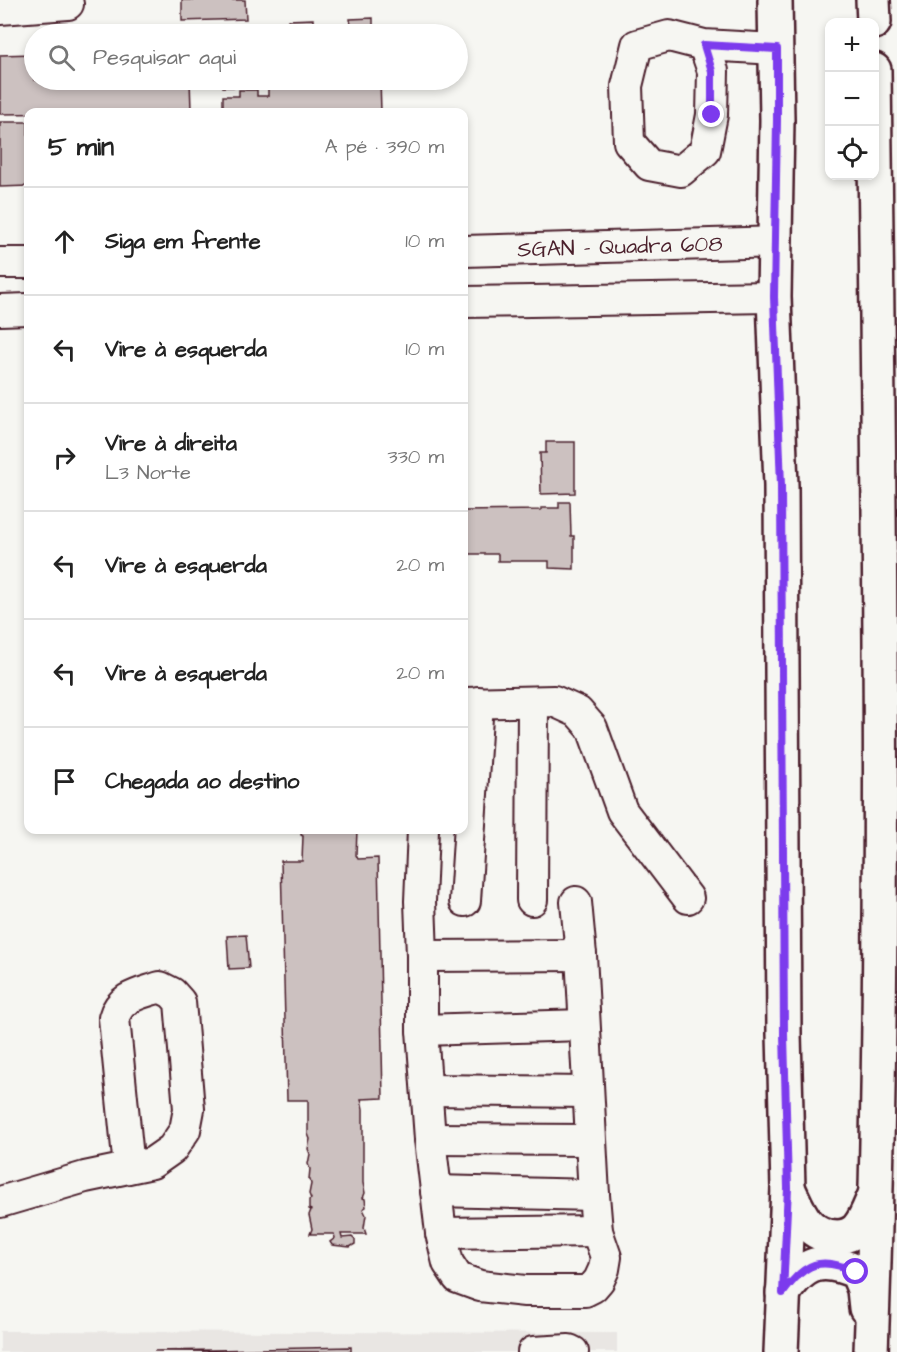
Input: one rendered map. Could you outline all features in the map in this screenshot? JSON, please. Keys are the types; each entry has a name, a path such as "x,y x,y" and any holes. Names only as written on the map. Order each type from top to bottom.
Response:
{"main road":[{"path":"775,0 777,49 774,297 781,486 784,1023 788,1188 781,1352"},
{"path":"871,1352 889,668 874,72"},
{"path":"788,1188 806,1224 815,1232 839,1237 857,1229 877,1192"},
{"path":"783,1293 794,1277 810,1265 827,1263 856,1272 864,1289 871,1352"}],"street":[{"path":"0,9 68,4"},
{"path":"704,45 777,49"},
{"name":"SGAN - Quadra 608","path":"468,251 776,242"},
{"path":"0,263 24,263"},
{"path":"468,302 774,297"},
{"path":"0,310 24,309"},
{"path":"468,802 471,703 554,701 578,712 592,728 622,811 688,898"},
{"path":"532,900 533,702"},
{"path":"423,834 420,901 422,1030 430,1139 441,1233 448,1263 458,1278 480,1286 525,1291 585,1291 593,1287 604,1269 606,1257 597,1231 594,1195 576,902"},
{"path":"465,901 467,834"},
{"path":"422,956 581,955"},
{"path":"0,1202 84,1177 129,1168 152,1163 172,1149 185,1130 189,1109 180,1002 172,993 160,987 126,999 117,1008 114,1018 129,1168"},
{"path":"422,1030 584,1025"},
{"path":"428,1090 588,1092"},
{"path":"430,1139 590,1140"},
{"path":"436,1191 594,1195"},
{"path":"441,1233 597,1231"},
{"path":"533,1352 569,1350 573,1352"}],"shaded area":[{"path":"0,1331 617,1333 617,1352 0,1352"}],"building":[{"path":"182,0 245,0 246,19 182,21"},
{"path":"373,18 373,24 351,24 350,19"},
{"path":"313,19 313,24 288,24 288,20"},
{"path":"24,54 24,90 190,90 191,108 24,108 24,114 0,114 0,55"},
{"path":"239,90 257,90 257,96 268,96 268,90 380,90 381,108 223,108 223,96 239,96"},
{"path":"0,122 24,122 24,186 0,187"},
{"path":"546,442 575,442 575,493 541,494 540,453 546,453"},
{"path":"559,502 570,502 571,536 574,536 574,569 549,568 549,561 498,561 498,554 468,554 468,511 559,508"},
{"path":"357,834 356,855 358,859 378,858 383,1098 361,1099 365,1193 363,1198 366,1207 363,1209 366,1215 364,1228 366,1234 341,1234 342,1238 352,1237 355,1240 355,1244 350,1247 332,1245 330,1242 335,1238 334,1234 310,1234 312,1229 309,1215 311,1184 308,1164 310,1139 308,1100 287,1100 281,861 302,861 303,836 301,835"},
{"path":"246,935 249,968 229,969 227,936"},
{"path":"351,1347 351,1352 154,1351 213,1350"}],"route":[{"path":"712,115 712,71 704,45 777,49 774,297 781,486 784,1034 788,1188 783,1293 794,1277 810,1265 827,1263 856,1272"}]}
